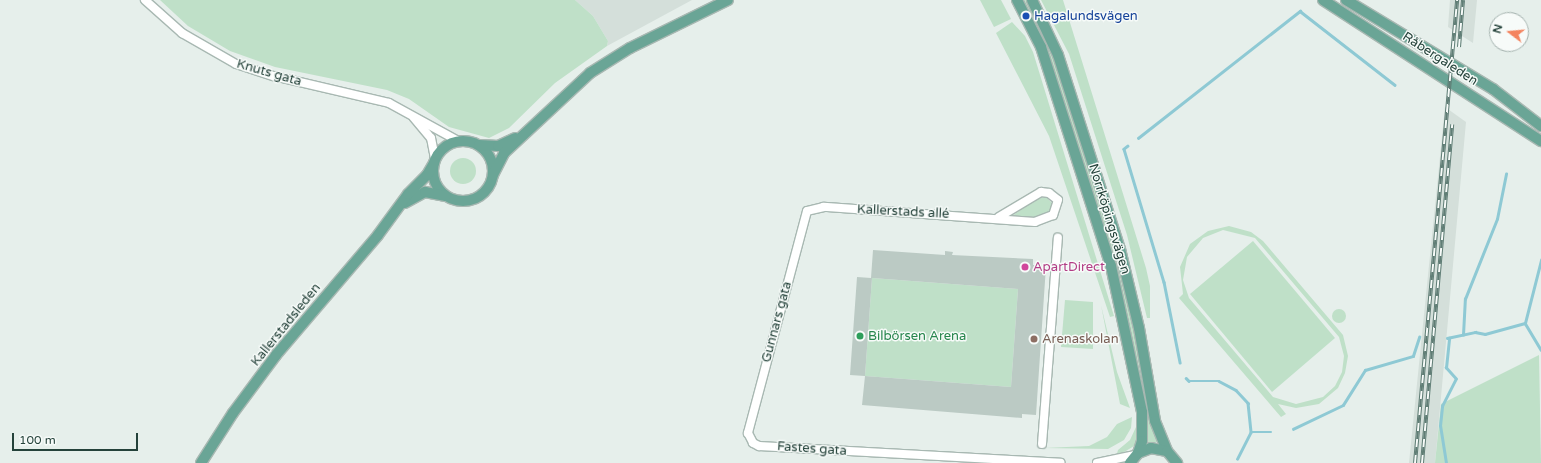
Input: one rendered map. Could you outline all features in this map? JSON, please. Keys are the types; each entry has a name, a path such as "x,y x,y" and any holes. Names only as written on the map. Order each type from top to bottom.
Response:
{"main road":[{"path":"526,132 498,146 479,145 458,141 442,149 434,161 433,178 446,196 459,201 478,197 488,187 504,153 590,73 630,48 728,0"},
{"name":"Norrköpingsvägen","path":"1017,0 1040,47 1111,266 1142,412 1142,441 1134,457"},
{"name":"Norrköpingsvägen","path":"1032,0 1058,55 1120,249 1139,328 1155,421 1167,451"},
{"name":"Råbergaleden","path":"1323,0 1541,141"},
{"name":"Råbergaleden","path":"1346,0 1493,89 1541,126"},
{"path":"479,145 492,161 493,175"},
{"name":"Kallerstadsleden","path":"201,463 233,413 276,355 427,175 434,161"},
{"name":"Kallerstadsleden","path":"397,209 425,192 446,196"},
{"path":"1134,457 1152,448 1167,451 1178,462"}],"street":[{"name":"Knuts gata","path":"145,0 182,33 236,64 274,76 371,98 409,113 458,141"},
{"name":"Knuts gata","path":"409,113 431,138 434,161"},
{"name":"Kallerstads allé","path":"807,210 824,207 999,217 1035,222 1048,219 1056,211 1058,200 1049,192 1041,192 999,217"},
{"name":"Gunnars gata","path":"748,433 807,210"},
{"path":"1042,444 1058,238"},
{"name":"Fastes gata","path":"748,433 753,443 759,446 1013,463 1061,463"},
{"path":"1098,463 1134,457"}],"shaded area":[{"path":"575,0 692,0 607,46 608,41 593,16"},
{"path":"1450,0 1477,0 1473,43 1448,27"},
{"path":"1445,107 1466,122 1435,463 1409,463"}],"green space":[{"path":"160,0 575,0 593,16 608,41 607,46 555,83 509,128 489,138 449,127 409,99 387,90 275,67 230,51 188,26"},
{"path":"980,0 1001,0 1011,19 994,27"},
{"path":"1023,0 1026,0 1050,47 1112,240 1139,349 1150,422 1158,442 1148,442 1148,423 1138,363 1108,242 1054,71"},
{"path":"1041,0 1063,0 1146,268 1150,286 1150,318 1147,318 1127,235 1069,54"},
{"path":"1012,22 1025,36 1033,52 1114,316 1110,317 1049,136 996,33"},
{"path":"463,158 472,162 476,171 472,180 463,184 454,180 450,171 454,162"},
{"path":"1046,197 1053,204 1047,215 1033,219 1012,216 1036,199"},
{"path":"1229,226 1251,232 1263,241 1343,335 1348,356 1345,373 1338,388 1319,404 1296,408 1278,404 1286,414 1281,417 1179,298 1183,294 1180,267 1190,244 1208,231","holes":["1223,230 1255,238 1339,337 1344,356 1342,372 1335,386 1323,397 1296,404 1273,397 1189,298 1183,280 1187,257 1203,238"]},
{"path":"1253,241 1335,338 1272,392 1190,294"},
{"path":"872,278 1018,289 1011,387 865,376"},
{"path":"1065,300 1093,302 1093,349 1061,347"},
{"path":"1101,305 1117,372 1130,408 1120,404"},
{"path":"1339,309 1344,311 1346,316 1344,321 1339,323 1334,321 1332,316 1334,311"},
{"path":"1539,355 1541,463 1435,463 1441,404"},
{"path":"1132,417 1131,428 1124,440 1108,449 1044,448 1089,446 1107,437 1117,424"},
{"path":"1136,427 1138,437 1134,446 1116,457 1118,450 1130,440"}],"building":[{"name":"Bilbörsen Arena","path":"873,250 945,255 945,251 953,252 952,255 1033,259 1033,265 1046,266 1036,415 1022,414 1022,418 862,405 865,376 850,375 857,277 871,278","holes":["872,278 1018,289 1011,387 865,376"]}],"waterway":[{"path":"1138,138 1300,11 1395,85"},
{"path":"1128,146 1124,149 1164,282 1180,362"},
{"path":"1463,335 1465,299 1497,219 1506,174"},
{"path":"1525,323 1541,260"},
{"path":"1447,338 1475,332 1485,334 1525,323 1541,350"},
{"path":"1293,429 1343,405 1365,370 1413,356 1419,337"},
{"path":"1446,463 1440,426 1442,406 1456,379 1446,368 1449,338"},
{"path":"1186,378 1189,381 1219,381 1236,390 1248,403 1251,432"},
{"path":"1237,459 1251,432 1271,432"}],"railway":[{"path":"1415,463 1457,0"},
{"path":"1459,47 1463,0"},
{"path":"1422,463 1452,124"}],"place":[{"name":"Hagalundsvägen","path":"1026,16"},
{"name":"ApartDirect","path":"1025,267"},
{"name":"Bilbörsen Arena","path":"860,336"},
{"name":"Arenaskolan","path":"1034,339"}]}
